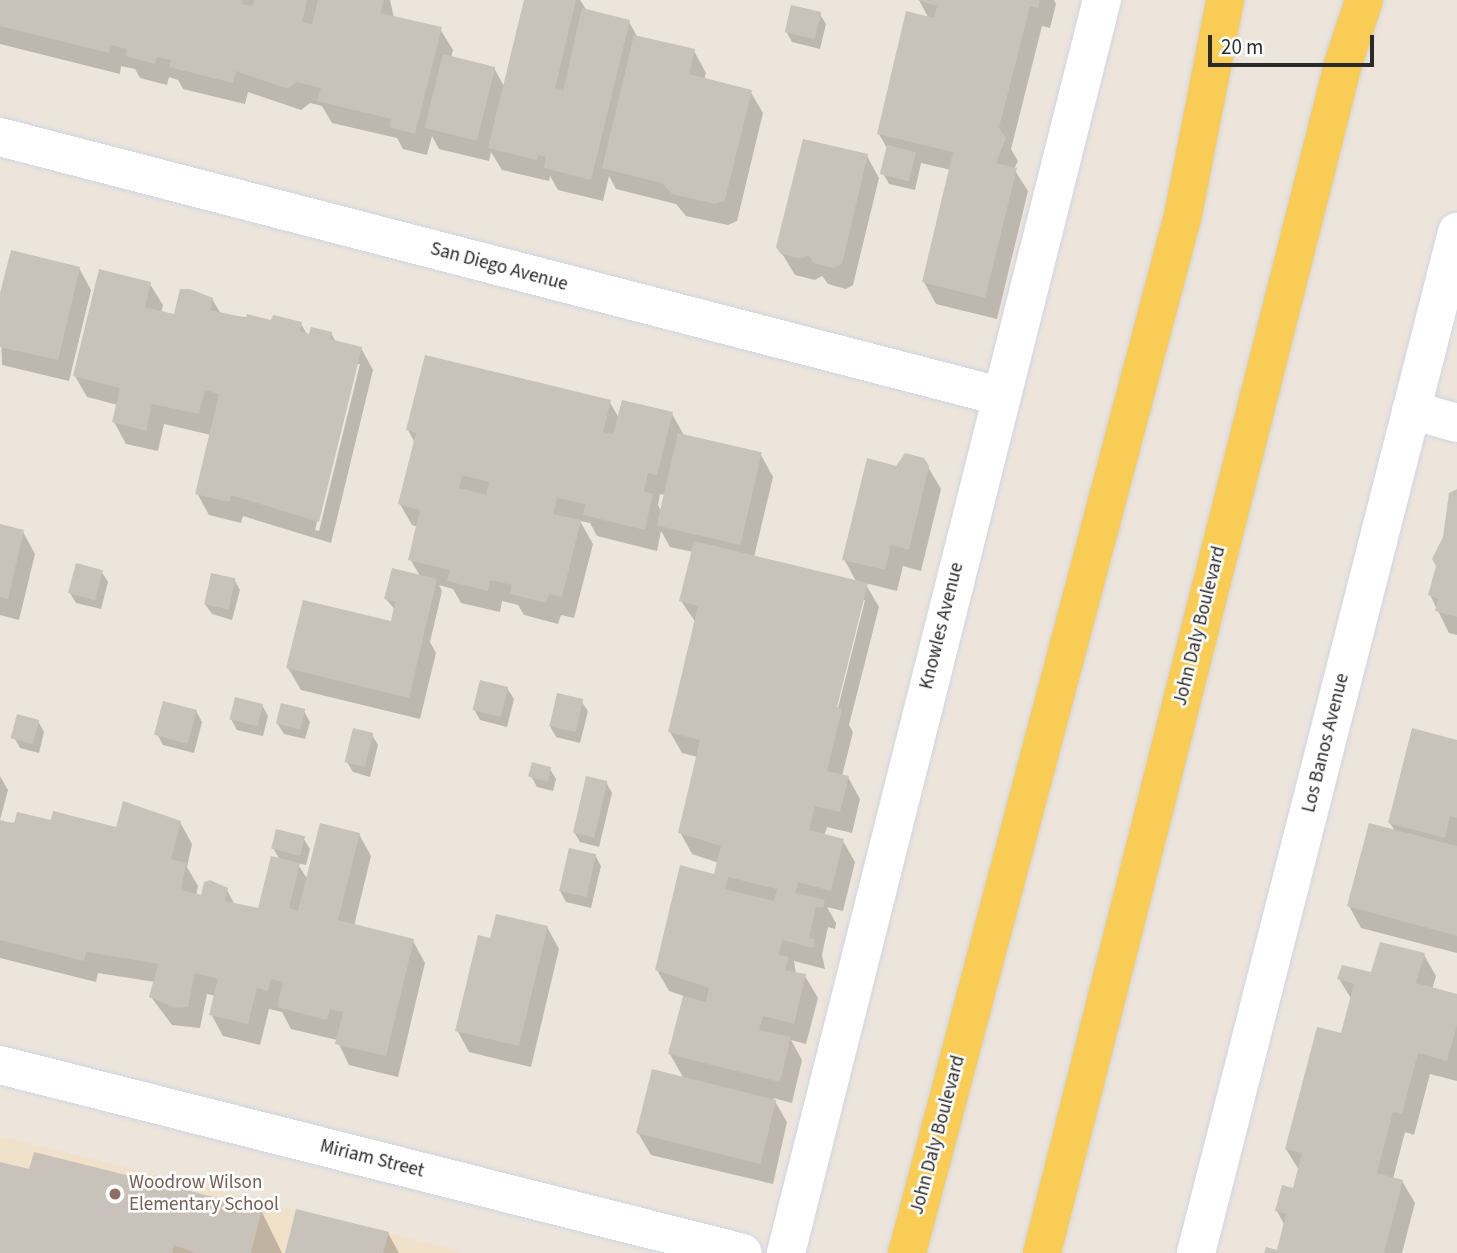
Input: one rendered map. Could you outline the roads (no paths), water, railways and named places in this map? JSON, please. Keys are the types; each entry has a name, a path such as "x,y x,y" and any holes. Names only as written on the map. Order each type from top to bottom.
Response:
{"main road":[{"name":"John Daly Boulevard","path":"907,1253 1183,215 1225,0"},
{"name":"John Daly Boulevard","path":"1042,1253 1343,64 1364,0"}],"street":[{"name":"Knowles Avenue","path":"786,1253 999,396 1102,0"},
{"name":"San Diego Avenue","path":"0,137 999,396"},
{"name":"Los Banos Avenue","path":"1196,1253 1457,232"},
{"path":"1411,410 1457,423"},
{"name":"Miriam Street","path":"0,1065 743,1253"}],"place":[{"name":"Woodrow Wilson Elementary School","path":"115,1194"}]}
